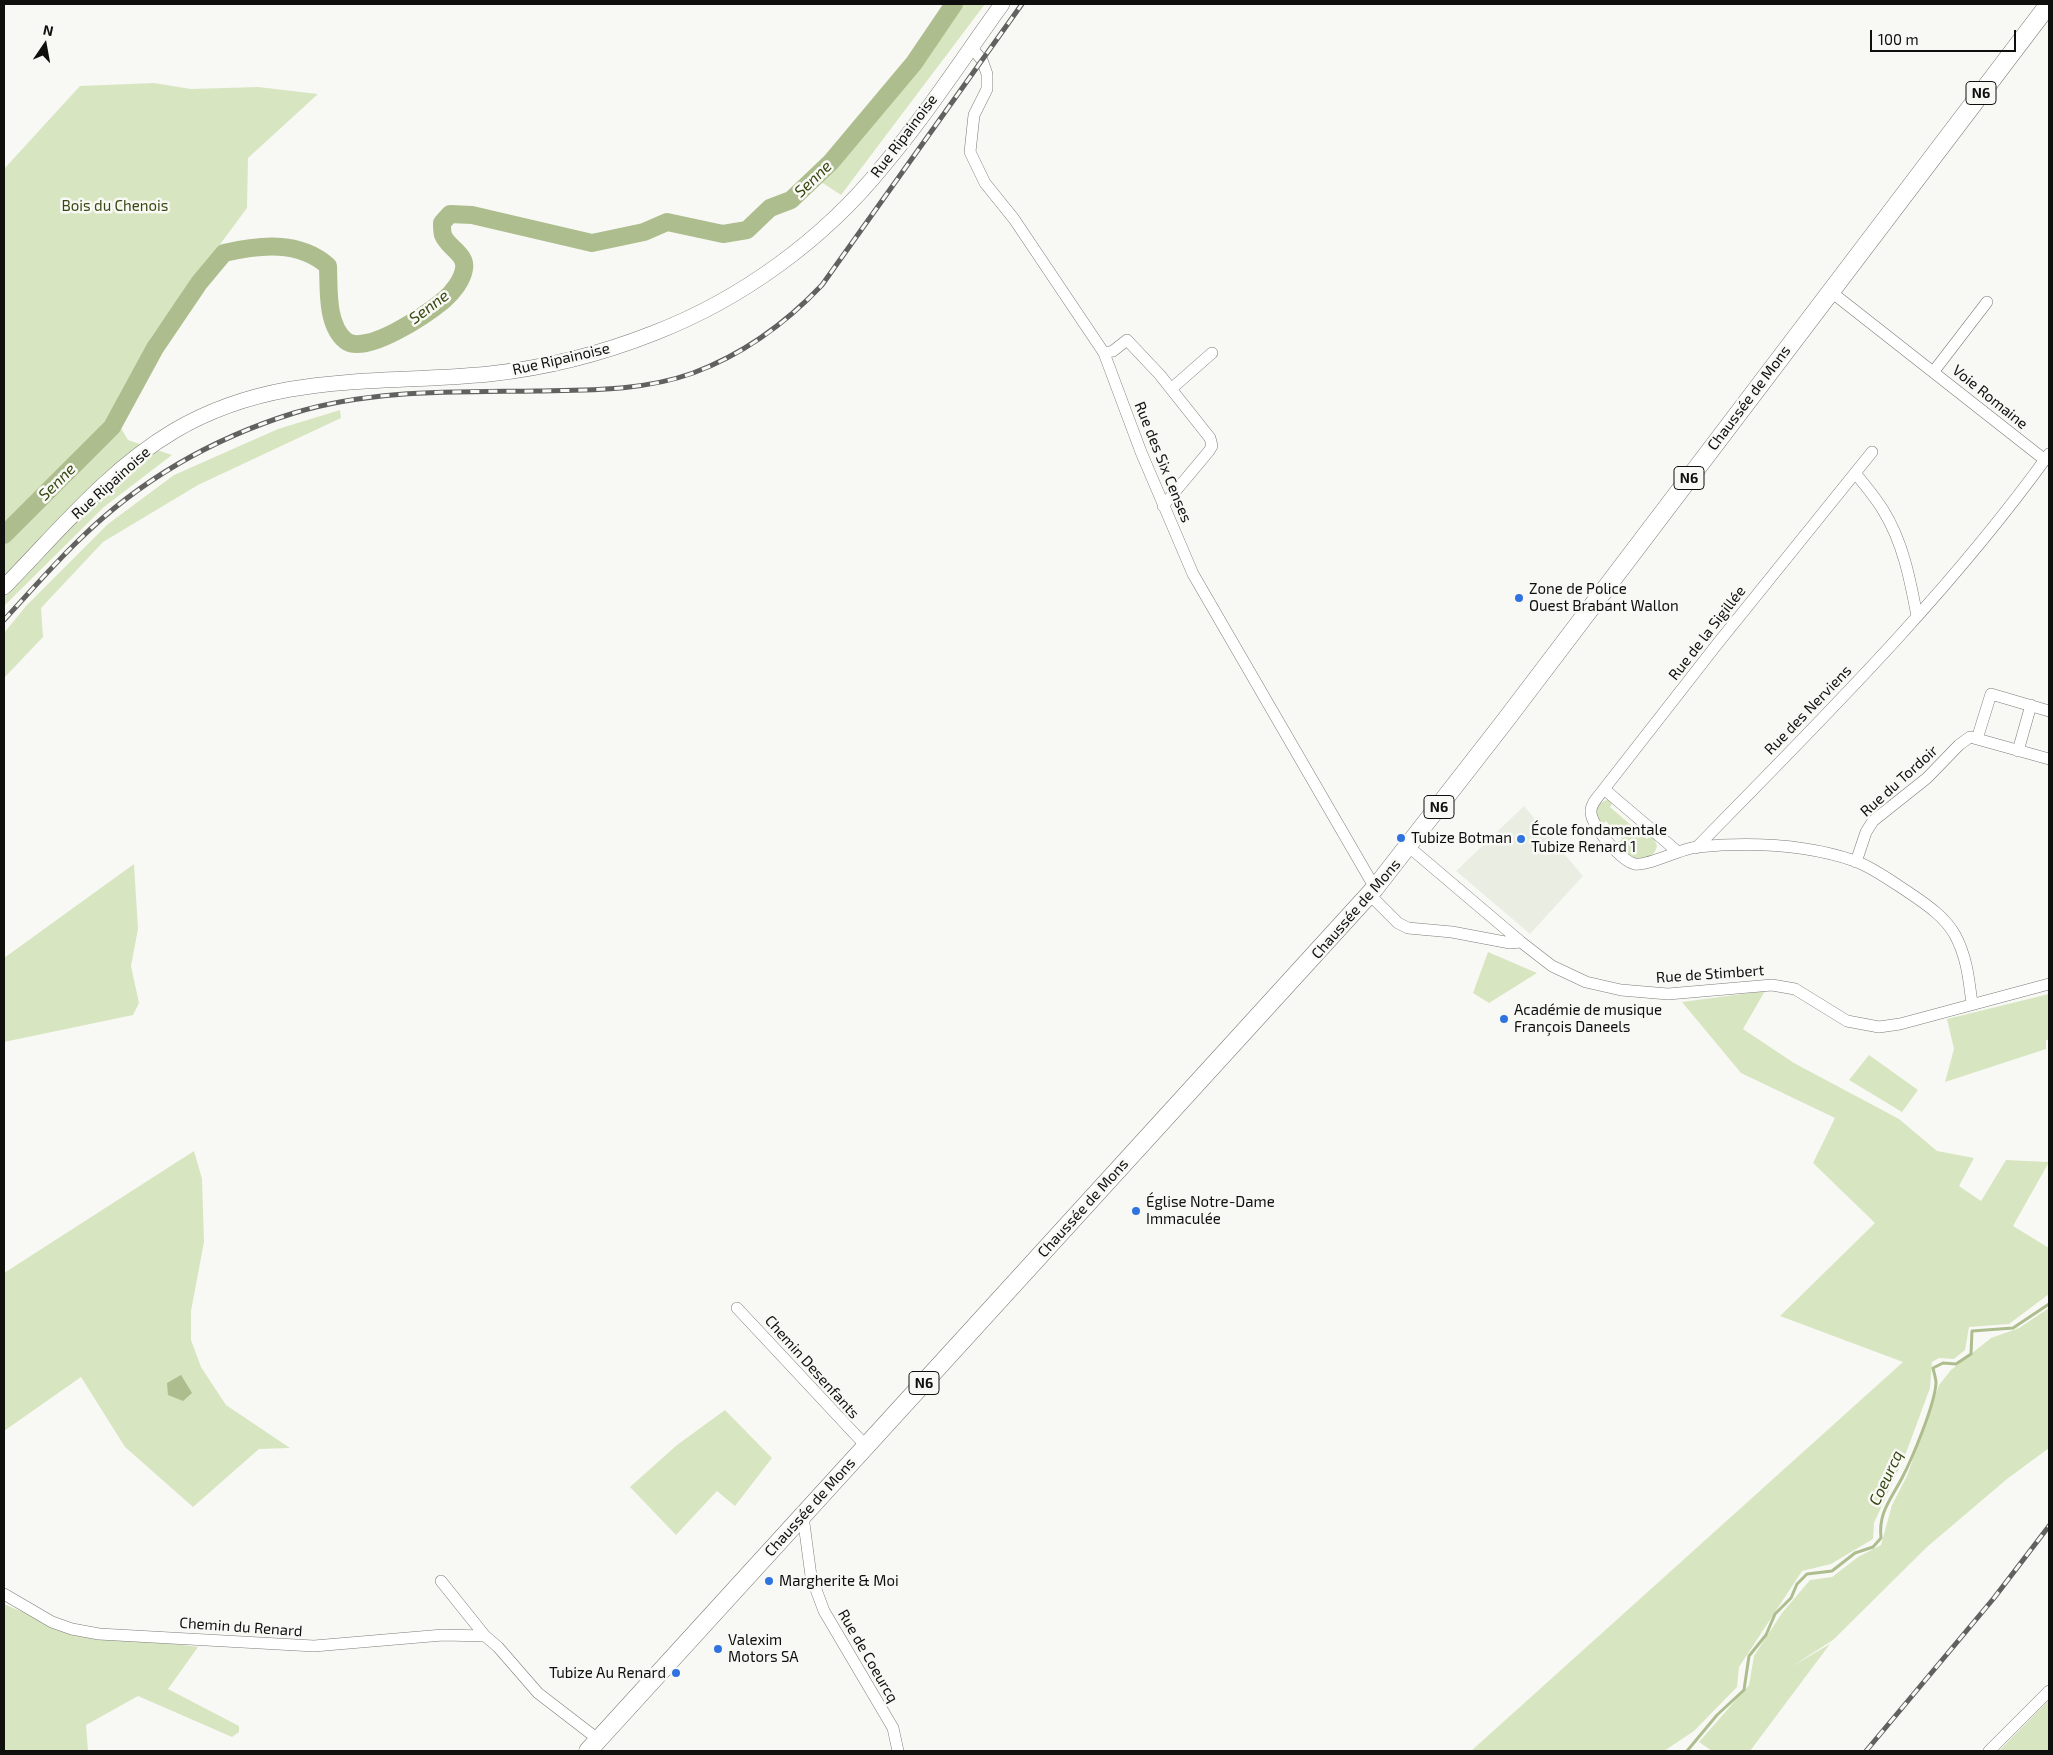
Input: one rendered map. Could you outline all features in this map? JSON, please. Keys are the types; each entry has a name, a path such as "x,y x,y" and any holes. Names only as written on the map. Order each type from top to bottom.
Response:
{"main road":[{"name":"Chaussée de Mons","path":"593,1745 1372,891 1409,847 2049,4"}],"street":[{"name":"Rue Ripainoise","path":"4,587 102,488 148,449 175,431 210,413 248,399 287,388 346,381 486,374 531,368 615,347 656,333 699,313 778,265 815,235 854,199 884,166 1002,4"},
{"name":"Rue des Six Censes","path":"971,47 982,60 988,74 986,89 974,115 970,152 985,182 1014,219 1104,353 1163,506 1193,574 1372,891"},
{"name":"Voie Romaine","path":"1830,292 2047,457"},
{"name":"Voie Romaine","path":"1934,371 1987,302"},
{"path":"1104,353 1113,351 1127,340 1171,389 1210,438 1212,446 1163,506"},
{"path":"1171,389 1212,353"},
{"name":"Rue de la Sigillée","path":"1678,852 1642,864 1626,861 1594,824 1591,817 1591,808 1735,621 1872,452"},
{"name":"Rue des Nerviens","path":"1696,848 1809,732 1917,616 2007,510 2047,457"},
{"path":"1855,473 1883,509 1896,534 1907,565 1917,616"},
{"path":"2049,710 1991,694 1978,739 2049,759"},
{"path":"2018,751 2031,705"},
{"name":"Rue du Tordoir","path":"1856,862 1866,832 1873,821 1927,778 1959,745 1970,737 1978,739"},
{"path":"1604,789 1678,852 1696,848 1776,845 1856,862 1904,890 1932,909 1944,921 1962,952 1972,1004"},
{"name":"Rue de Stimbert","path":"1409,847 1552,966 1586,982 1621,990 1668,994 1772,985 1795,990 1847,1021 1862,1025 1879,1026 1900,1024 2049,984"},
{"path":"1372,891 1398,923 1408,928 1452,932 1510,943 1521,942"},
{"name":"Chemin Desenfants","path":"737,1308 866,1446"},
{"name":"Rue de Coeurcq","path":"803,1516 811,1576 824,1611 893,1728 898,1751"},
{"path":"440,1581 484,1636 498,1647 538,1693 593,1745"},
{"name":"Chemin du Renard","path":"4,1594 52,1622 72,1629 99,1634 314,1646 443,1635 484,1636"},
{"path":"1989,1751 2049,1691"}],"shaded area":[{"name":"École fondamentale Tubize Renard 1","path":"1524,806 1583,876 1530,934 1456,871"},
{"path":"181,1375 192,1393 183,1401 168,1395 167,1383"}],"green space":[{"path":"960,4 985,4 841,195 815,178"},
{"name":"Bois du Chenois","path":"154,83 191,89 258,87 318,94 248,158 247,208 152,336 112,413 128,440 172,455 104,507 4,606 4,169 80,86"},
{"path":"340,410 341,418 198,485 103,542 41,608 43,637 4,678 4,633 26,606 108,524 174,475 278,429"},
{"path":"1608,799 1614,801 1610,807 1647,839 1652,833 1657,846 1651,856 1633,860 1616,844 1622,839 1606,821 1601,826 1596,819 1597,805"},
{"path":"134,864 138,929 131,966 139,1003 133,1015 4,1042 4,958"},
{"path":"1488,952 1537,973 1489,1003 1473,993"},
{"path":"1765,991 1743,1029 1794,1063 1899,1119 1937,1151 1974,1158 1959,1186 1981,1201 2006,1160 2049,1162 2013,1226 2049,1248 2049,1294 2009,1324 1969,1327 1965,1350 1954,1359 1939,1358 1932,1362 1930,1388 1906,1453 1874,1523 1873,1539 1831,1564 1802,1571 1739,1667 1737,1687 1694,1731 1664,1751 1471,1751 1903,1362 1780,1316 1875,1223 1813,1163 1835,1118 1741,1073 1682,1002"},
{"path":"2049,994 2049,1040 2046,1040 2046,1049 1945,1082 1954,1049 1947,1019"},
{"path":"1869,1055 1918,1090 1902,1112 1849,1080"},
{"path":"194,1151 202,1179 204,1242 191,1311 191,1340 201,1367 226,1405 290,1448 259,1449 193,1507 125,1447 81,1377 4,1431 4,1273"},
{"path":"2049,1308 2049,1448 2007,1479 1927,1547 1833,1640 1791,1667 1830,1644 1750,1751 1712,1751 1699,1742 1749,1685 1754,1656 1782,1613 1810,1580 1832,1577 1858,1557 1881,1545 1892,1505 1907,1476 1939,1385 1951,1370 1991,1338 2019,1328"},
{"path":"725,1410 772,1458 735,1506 717,1491 676,1535 630,1487 677,1445"},
{"path":"4,1604 27,1614 75,1628 198,1647 168,1689 239,1726 239,1732 232,1737 138,1696 86,1725 88,1751 4,1751"},
{"path":"2049,1700 2049,1751 1999,1751"}],"waterway":[{"name":"Senne","path":"4,535 112,427 155,348 199,283 224,253 251,248 278,247 292,248 317,258 328,266 330,306 335,326 346,341 355,344 367,343 381,338 411,323 444,300 456,286 463,273 464,264 463,259 443,235 442,223 450,214 472,215 592,243 644,232 667,222 723,234 747,230 770,208 791,200 831,162 914,63 954,4"},
{"name":"Coeurcq","path":"1687,1751 1717,1715 1744,1690 1749,1656 1766,1635 1775,1614 1791,1598 1797,1584 1807,1574 1832,1571 1855,1553 1873,1547 1881,1538 1881,1521 1886,1506 1902,1478 1932,1404 1936,1383 1933,1368 1943,1363 1956,1364 1971,1354 1972,1331 2013,1328 2049,1304"}],"railway":[{"path":"4,620 70,549 128,498 153,480 207,448 264,423 324,405 384,396 445,392 596,390 655,383 693,373 746,347 793,313 822,285 1022,4"},
{"path":"1866,1751 1994,1598 2049,1526"}],"place":[{"name":"Zone de Police Ouest Brabant Wallon","path":"1519,598"},
{"name":"Tubize Botman","path":"1401,838"},
{"name":"École fondamentale Tubize Renard 1","path":"1521,839"},
{"name":"Académie de musique François Daneels","path":"1504,1019"},
{"name":"Église Notre-Dame Immaculée","path":"1136,1211"},
{"name":"Margherite & Moi","path":"769,1581"},
{"name":"Valexim Motors SA","path":"718,1649"},
{"name":"Tubize Au Renard","path":"676,1673"}]}
